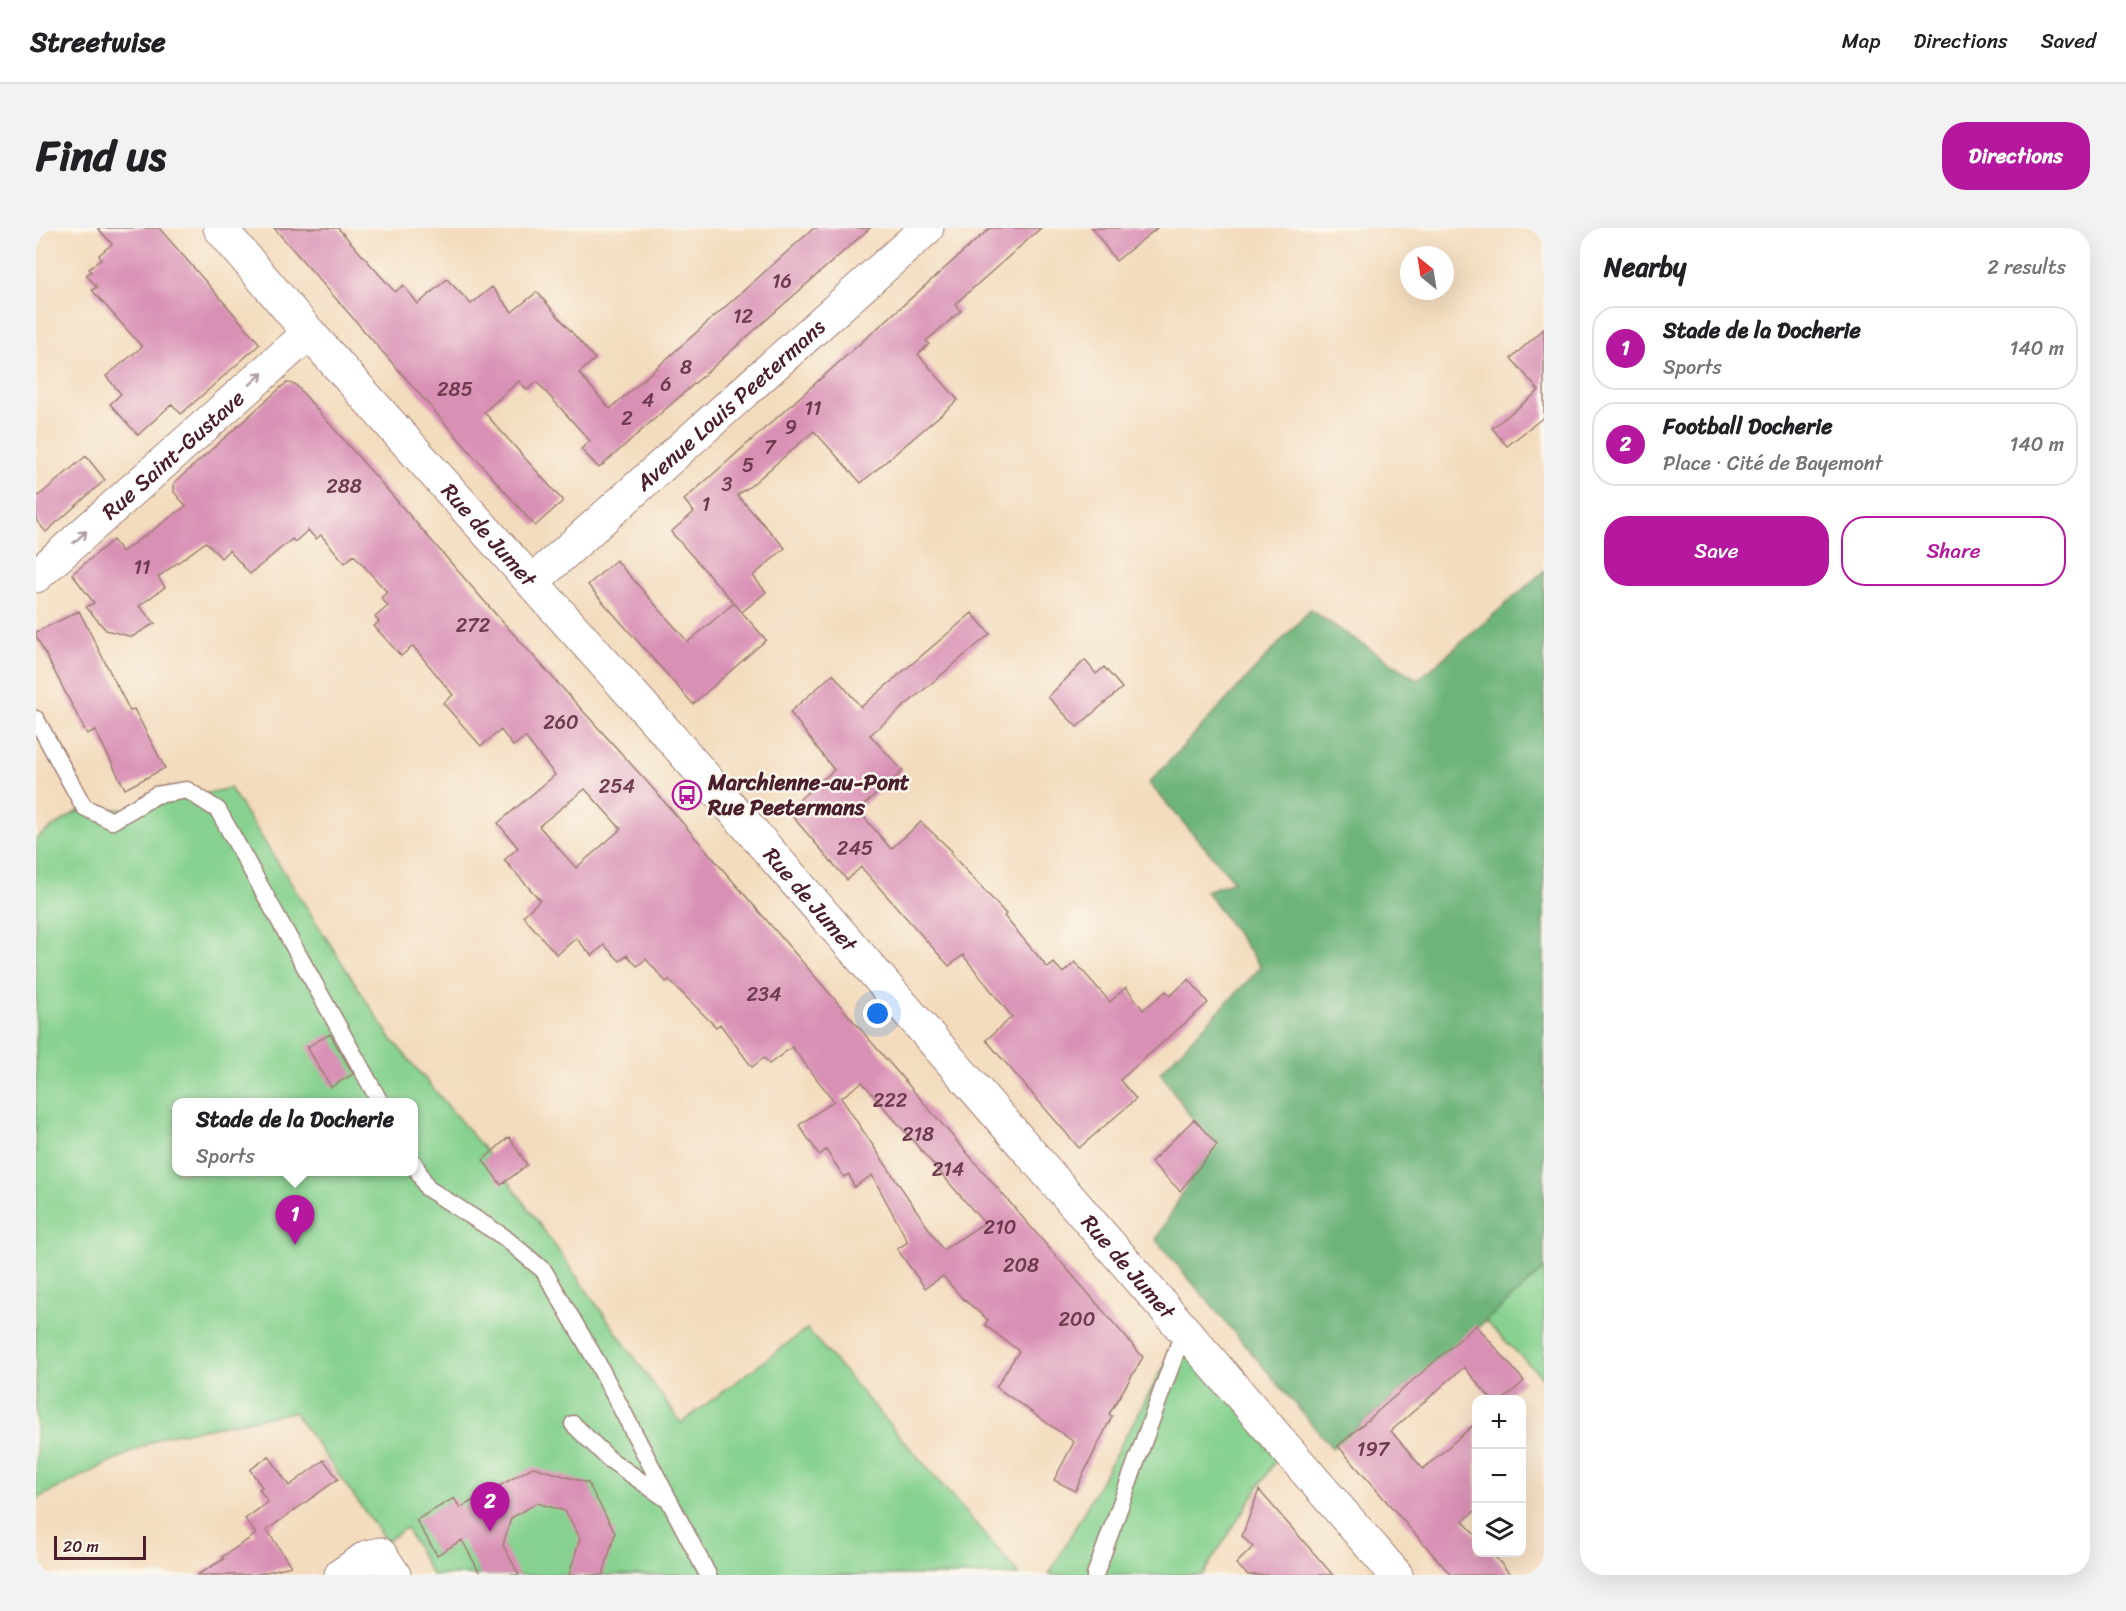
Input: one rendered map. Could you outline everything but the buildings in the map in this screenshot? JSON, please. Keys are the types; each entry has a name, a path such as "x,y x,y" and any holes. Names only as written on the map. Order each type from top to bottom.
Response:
{"street":[{"name":"Rue de Jumet","path":"220,228 309,333 665,731 1396,1575"},
{"name":"Avenue Louis Peetermans","path":"532,582 927,228"},
{"name":"Rue Saint-Gustave","path":"36,576 309,333"},
{"path":"341,1575 367,1557 380,1554 394,1575"}],"lane":[{"path":"36,719 84,807 112,821 156,795 188,790 218,810 378,1098"},
{"path":"418,1171 427,1188 504,1237 544,1271 597,1362 708,1575"},
{"path":"1095,1575 1184,1330"},
{"path":"573,1424 609,1459 670,1502"}],"green space":[{"path":"1544,571 1544,1269 1494,1314 1332,1448 1156,1240 1210,1145 1160,1072 1261,967 1206,891 1234,881 1149,783 1310,610 1418,680"},
{"path":"230,788 389,1036 495,1162 681,1423 807,1329 1020,1575 432,1575 406,1528 386,1541 294,1412 164,1436 36,1499 36,838 84,807 131,810"},
{"path":"1544,1269 1544,1379 1485,1321"},
{"path":"1184,1330 1285,1446 1202,1575 1049,1575"}],"place":[{"name":"Marchienne-au-Pont Rue Peetermans","path":"687,795"},
{"name":"Stade de la Docherie","path":"295,1245"},
{"name":"Football Docherie","path":"490,1532"}]}
